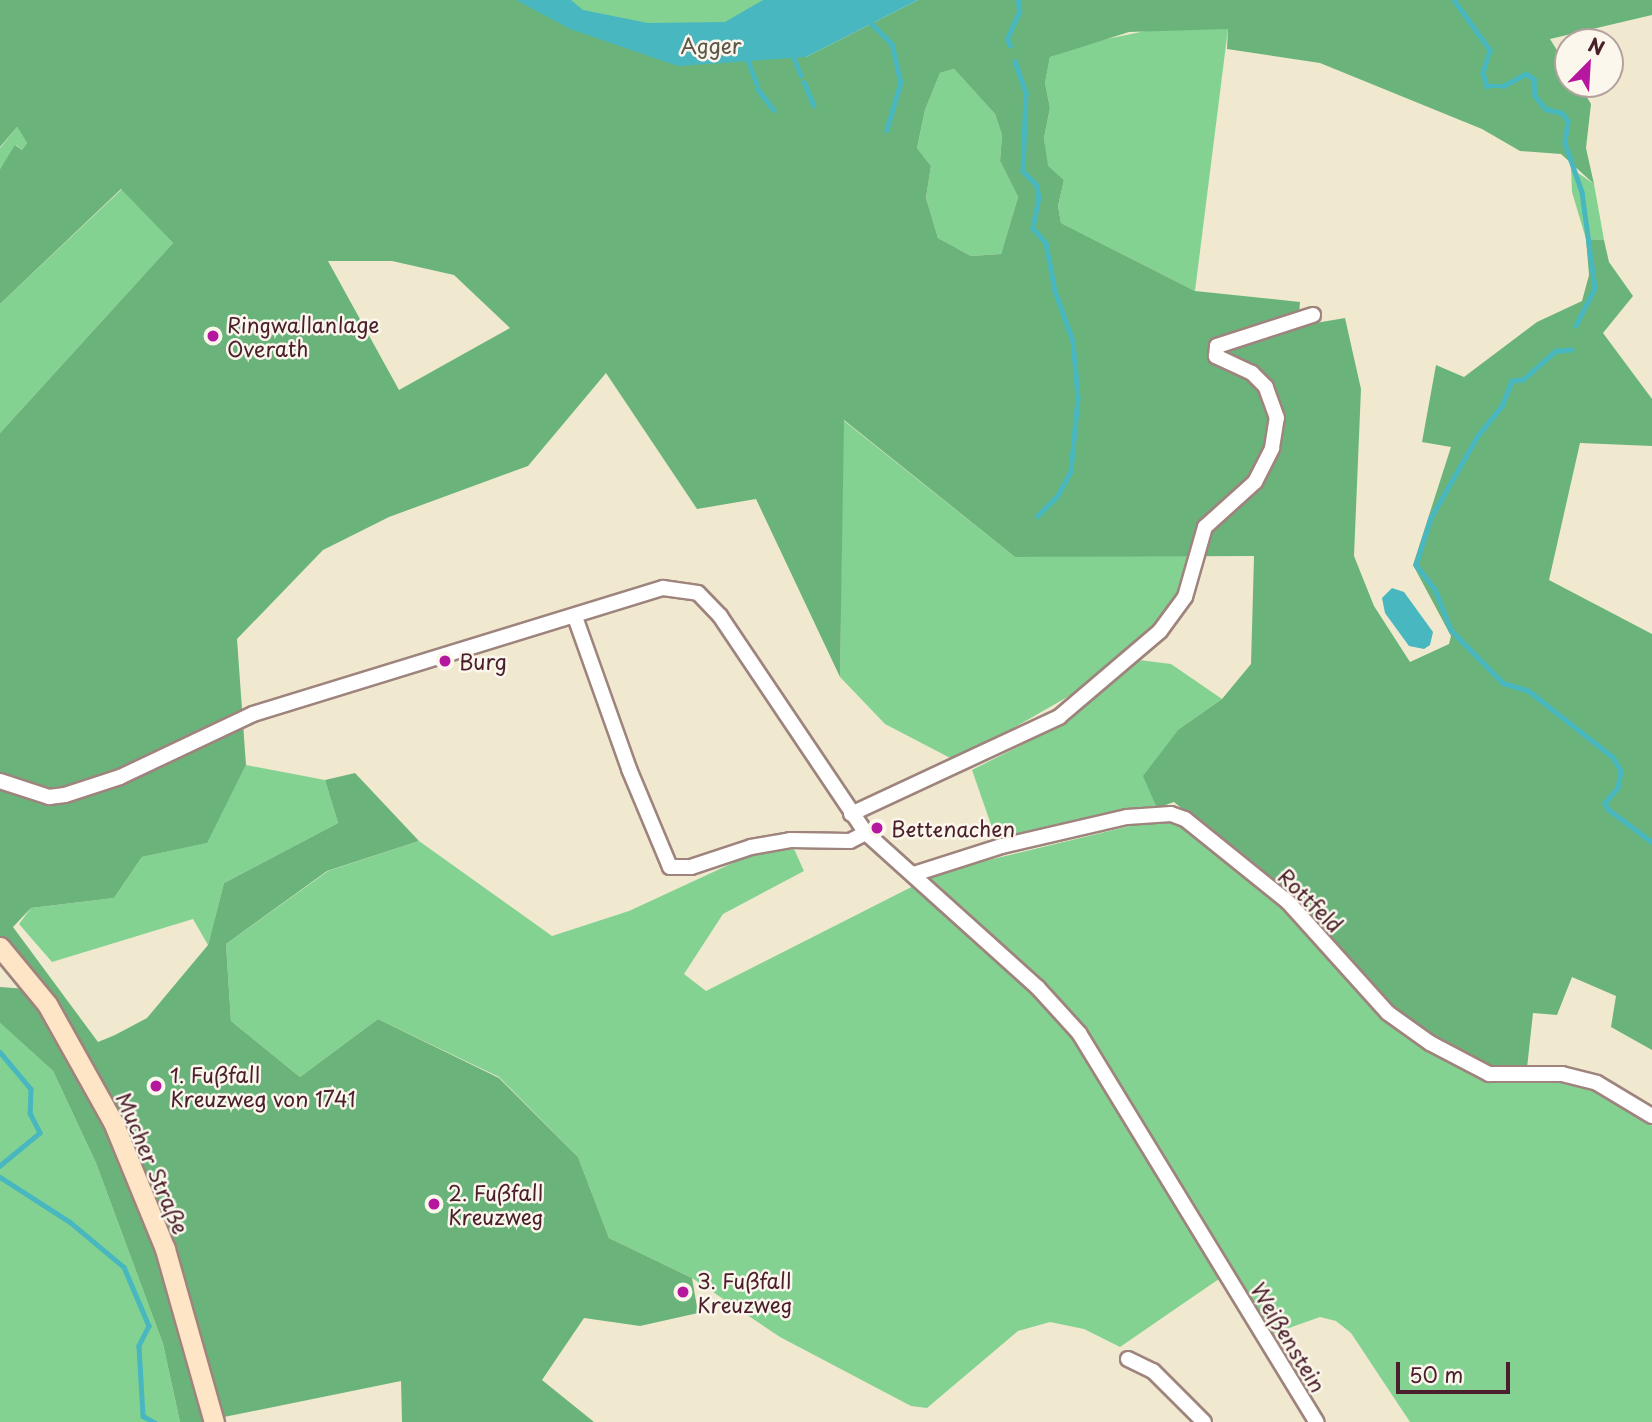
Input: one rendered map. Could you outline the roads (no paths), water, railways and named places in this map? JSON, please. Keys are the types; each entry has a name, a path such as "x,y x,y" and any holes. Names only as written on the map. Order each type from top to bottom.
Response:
{"main road":[{"name":"Mucher Straße","path":"0,947 47,1004 113,1122 165,1249 214,1422"}],"street":[{"path":"851,814 1059,717 1160,631 1185,597 1205,527 1255,482 1272,449 1277,418 1266,387 1252,373 1216,356 1217,346 1314,315"},
{"path":"0,781 49,797 65,795 120,777 253,714 663,588 698,593 720,616 851,814 866,833 914,874"},
{"path":"575,617 638,792 670,867 691,867 751,846 790,841 850,842 866,833"},
{"name":"Rottfeld","path":"914,874 990,850 1127,817 1171,814 1185,819 1289,902 1388,1013 1439,1048 1489,1074 1562,1074 1597,1083 1652,1116"},
{"name":"Weißenstein","path":"914,874 1038,988 1079,1033 1316,1422"},
{"path":"1128,1359 1153,1371 1204,1422"}],"water":[{"path":"516,0 571,0 583,10 648,23 725,22 763,0 918,0 806,57 678,66 570,29"},
{"path":"1392,588 1404,592 1433,632 1430,645 1424,649 1409,646 1385,613 1382,598"}],"waterway":[{"path":"1010,46 1007,39 1019,12 1018,0"},
{"path":"1454,0 1490,50 1483,73 1487,86 1503,86 1526,74 1534,79 1535,96 1546,109 1562,113 1568,121 1565,143 1582,192 1595,288 1576,326"},
{"path":"867,19 892,44 901,82 887,130"},
{"path":"792,53 801,75"},
{"path":"747,58 757,84"},
{"path":"1015,61 1026,93 1023,171 1036,184 1039,197 1033,228 1046,243 1055,291 1073,341 1078,398 1071,472 1057,497 1038,516"},
{"path":"804,82 814,105"},
{"path":"758,89 774,110"},
{"path":"1572,350 1556,351 1523,380 1512,381 1503,405 1478,436 1431,518 1416,565 1435,589 1451,630 1503,683 1529,691 1613,757 1621,771 1618,788 1605,803 1608,809 1652,842"},
{"path":"0,1052 31,1089 30,1113 40,1133 0,1166"},
{"path":"0,1177 70,1222 124,1267 149,1326 139,1346 143,1416 154,1422"}],"place":[{"name":"Ringwallanlage Overath","path":"213,336"},
{"name":"Burg","path":"445,661"},
{"name":"Bettenachen","path":"877,828"},
{"name":"1. Fußfall Kreuzweg von 1741","path":"156,1086"},
{"name":"2. Fußfall Kreuzweg","path":"434,1204"},
{"name":"3. Fußfall Kreuzweg","path":"683,1292"}],"park label":[{"name":"Agger","path":"711,45"}]}
